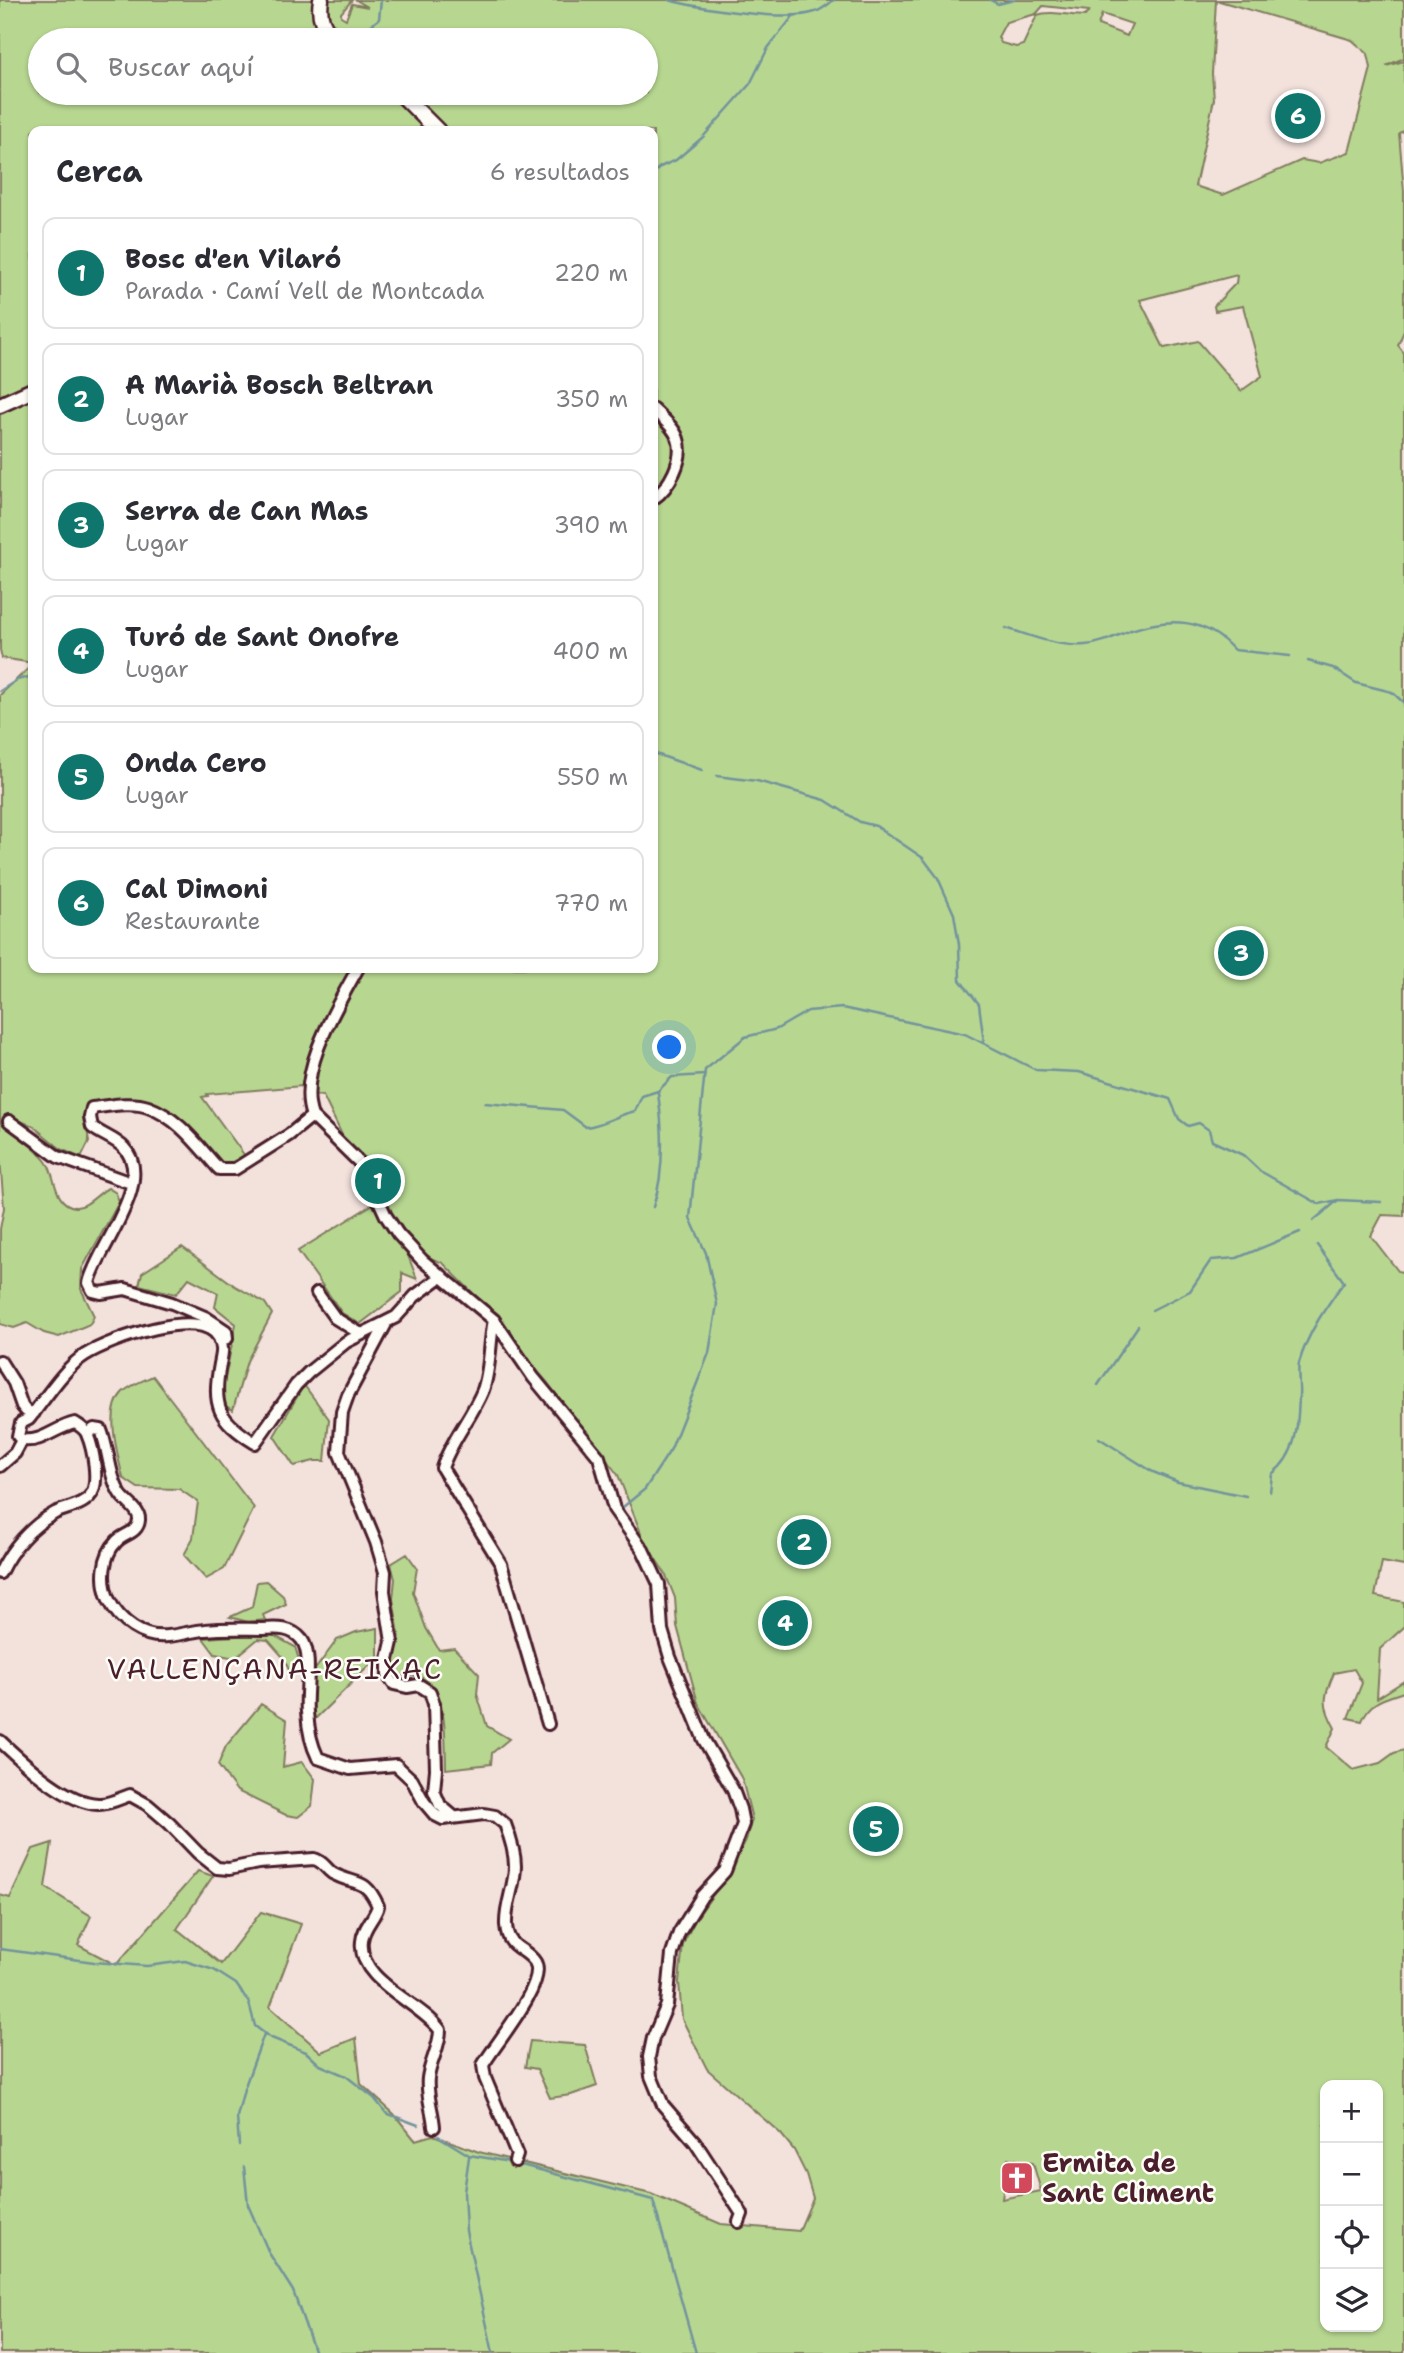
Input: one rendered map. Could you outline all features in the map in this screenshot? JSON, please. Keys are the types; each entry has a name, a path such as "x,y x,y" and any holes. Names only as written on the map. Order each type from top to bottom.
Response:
{"street":[{"path":"321,0 320,18 325,28"},
{"path":"412,105 433,126"},
{"path":"0,405 28,392"},
{"path":"658,414 670,425 680,447 675,471 658,496"},
{"path":"355,973 326,1030 312,1071 308,1091 308,1105 312,1116 363,1166 386,1216 398,1234 422,1260 494,1320 533,1377 599,1457 614,1509 643,1550 659,1584 662,1630 683,1690 704,1740 733,1790 740,1809 743,1824 725,1871 702,1896 679,1933 672,1954 667,2005 653,2038 649,2057 657,2095 720,2178 742,2214 739,2222"},
{"path":"220,1341 227,1338 226,1331 205,1317 172,1303 124,1290 101,1293 93,1290 89,1283 97,1258 124,1212 133,1171 131,1157 123,1146 92,1127 92,1108 147,1107 195,1139 219,1169 228,1170 235,1169 279,1141 312,1116"},
{"path":"9,1121 58,1157 131,1183"},
{"path":"0,1573 27,1533 54,1514 90,1497 95,1489 97,1479 87,1434 75,1423 65,1425 35,1441 22,1440 18,1436 21,1423 34,1413 71,1367 85,1355 144,1331 186,1324 204,1326 217,1335 223,1348 215,1393 219,1410 228,1423 255,1443 296,1385 346,1342 387,1322 442,1276"},
{"path":"317,1293 335,1318 361,1334"},
{"path":"494,1320 484,1388 442,1468 501,1564 548,1724"},
{"path":"387,1322 348,1395 341,1422 339,1452 376,1542 385,1572 384,1591 392,1642 388,1675 394,1684 407,1687 419,1685 430,1692 434,1704 434,1791 440,1805 453,1816"},
{"path":"0,1361 14,1383 22,1406 26,1411 34,1413"},
{"path":"87,1434 94,1429 102,1430 116,1486 137,1512 139,1521 134,1531 116,1542 108,1555 104,1570 103,1586 121,1618 149,1636 167,1637 193,1631 229,1628 290,1630 301,1638 307,1650 308,1730 318,1758 350,1769 396,1765 412,1780 435,1815 443,1819 484,1814 495,1816 505,1824 515,1866 507,1911 508,1934 513,1946 535,1962 538,1972 524,2003 483,2065 485,2078 517,2155 515,2161"},
{"path":"0,1466 15,1453 22,1440"},
{"path":"0,1741 64,1792 100,1805 130,1795 148,1805 217,1868 314,1859 320,1860 331,1872 367,1887 378,1906 362,1938 366,1964 385,1985 403,1997 440,2030 428,2081 434,2127"}],"green space":[{"path":"0,0 352,0 341,13 346,19 352,4 368,7 356,0 1216,0 1404,0 1404,58 1386,66 1404,61 1404,131 1399,133 1404,191 1404,331 1398,345 1404,353 1404,1216 1382,1215 1371,1236 1398,1271 1404,1273 1404,1566 1382,1562 1375,1596 1404,1602 1404,1627 1380,1649 1377,1698 1404,1681 1404,1692 1374,1705 1362,1721 1348,1718 1362,1683 1354,1669 1334,1673 1328,1689 1326,1707 1335,1728 1326,1747 1353,1770 1380,1763 1394,1753 1404,1750 1404,2353 0,2353 0,1895 10,1898 33,1849 52,1843 45,1887 91,1916 78,1945 116,1965 198,1871 213,1876 177,1929 221,1964 261,1912 301,1924 270,2007 321,2052 356,2038 361,2084 394,2114 415,2140 433,2135 479,2152 651,2194 721,2224 799,2231 813,2198 806,2174 794,2150 781,2134 707,2069 682,2019 679,1982 683,1944 695,1920 728,1874 746,1840 752,1819 742,1779 698,1703 677,1626 675,1598 665,1573 645,1543 618,1475 521,1352 500,1320 443,1263 423,1255 393,1220 366,1161 345,1141 323,1096 313,1095 302,1086 207,1094 208,1096 202,1097 245,1156 230,1163 221,1163 205,1144 172,1115 138,1100 93,1102 85,1114 89,1142 81,1158 61,1149 33,1126 9,1116 1,1122 43,1158 50,1168 59,1195 68,1205 84,1205 108,1188 116,1193 119,1202 82,1269 81,1289 94,1316 90,1324 59,1337 44,1333 27,1323 14,1328 0,1324 0,1229 4,1208 0,1159 0,695 28,669 28,973 658,973 658,126 28,126 28,662 2,658 0,650","holes":["1216,0 1352,40 1368,54 1371,68 1349,152 1319,163 1302,160 1223,195 1195,186 1214,99 1212,74","1043,6 1089,11 1085,16 1054,13 1037,15 1023,45 1016,47 1001,43 998,37 1006,22 1036,14","1102,14 1132,24 1127,36 1098,25","1237,275 1236,283 1214,306 1215,311 1243,306 1262,376 1241,391 1198,341 1164,348 1140,300","1008,2158 1033,2163 1041,2191 1002,2199"]},
{"path":"373,1204 407,1253 417,1279 402,1273 402,1292 360,1324 342,1313 298,1251"},
{"path":"182,1247 235,1286 265,1303 272,1314 247,1361 233,1410 224,1405 222,1393 236,1324 215,1307 218,1293 189,1278 176,1294 139,1285 142,1273"},
{"path":"153,1376 254,1508 224,1569 206,1579 184,1555 193,1538 198,1502 179,1489 138,1488 123,1478 114,1434 114,1410 123,1392"},
{"path":"304,1385 329,1419 325,1461 294,1466 274,1436"},
{"path":"407,1554 417,1568 413,1592 426,1628 439,1650 454,1648 479,1674 477,1694 487,1726 509,1739 492,1753 491,1764 446,1769 444,1718 436,1693 420,1677 398,1676 394,1668 399,1634 393,1599 395,1579 391,1564"},
{"path":"266,1581 283,1596 286,1604 263,1615 265,1620 248,1622 230,1617 252,1607 257,1582"},
{"path":"378,1628 378,1657 313,1721 314,1671 337,1640 356,1632"},
{"path":"273,1635 295,1647 299,1660 289,1670 283,1657 268,1640 258,1639 235,1658 215,1654 203,1638"},
{"path":"261,1704 287,1720 283,1767 302,1762 315,1779 312,1806 298,1817 286,1815 237,1791 218,1765 226,1746"},
{"path":"530,2041 585,2045 597,2086 571,2095 550,2098 537,2069 525,2067"}],"waterway":[{"path":"368,28 379,19 381,0"},
{"path":"669,0 700,7 765,15 802,15 815,12 834,0"},
{"path":"990,0 998,4 1014,0"},
{"path":"658,169 676,160 703,137 750,84 768,48 794,15"},
{"path":"1006,628 1055,643 1085,645 1145,626 1186,623 1211,632 1234,650 1290,656"},
{"path":"1308,661 1333,668 1356,683 1392,692 1404,703"},
{"path":"0,691 17,680 28,677"},
{"path":"658,755 702,770"},
{"path":"717,776 757,781 825,800 860,822 876,826 923,858 938,878 954,914 959,944 960,980 979,1004 984,1043"},
{"path":"623,1507 645,1489 671,1449 709,1353 717,1304 706,1253 690,1218 705,1070 745,1037 777,1029 808,1011 842,1008 965,1034 1036,1070 1079,1072 1170,1099 1179,1119 1188,1126 1199,1123 1209,1130 1212,1141 1243,1155 1260,1171 1319,1204 1338,1200 1381,1202"},
{"path":"485,1103 563,1110 586,1127 635,1111 642,1096 658,1091 672,1077 705,1075"},
{"path":"653,1207 660,1179 662,1150 658,1093"},
{"path":"1313,1221 1337,1201"},
{"path":"1152,1310 1190,1291 1211,1260 1237,1258 1300,1232"},
{"path":"1270,1492 1272,1474 1287,1458 1297,1429 1299,1363 1318,1320 1344,1282 1317,1245"},
{"path":"1098,1385 1138,1326"},
{"path":"1099,1438 1153,1472 1178,1482 1246,1496"},
{"path":"0,1949 94,1962 147,1966 185,1961 214,1970 236,1984 249,2003 255,2026 269,2037 306,2052 320,2065 346,2076 374,2098 386,2113 418,2125"},
{"path":"239,2145 237,2117 264,2034"},
{"path":"438,2136 469,2155 510,2162 653,2200 696,2353"},
{"path":"469,2157 464,2192 466,2231 493,2353"},
{"path":"244,2167 248,2205 269,2253 293,2291 315,2353"}],"place":[{"name":"Cal Dimoni","path":"1298,116"},
{"name":"Serra de Can Mas","path":"1241,953"},
{"name":"Bosc d'en Vilaró","path":"378,1181"},
{"name":"A Marià Bosch Beltran","path":"804,1542"},
{"name":"Turó de Sant Onofre","path":"785,1623"},
{"name":"Onda Cero","path":"876,1829"},
{"name":"Ermita de Sant Climent","path":"1017,2178"}],"district":[{"name":"VALLENÇANA-REIXAC","path":"275,1669"}]}
